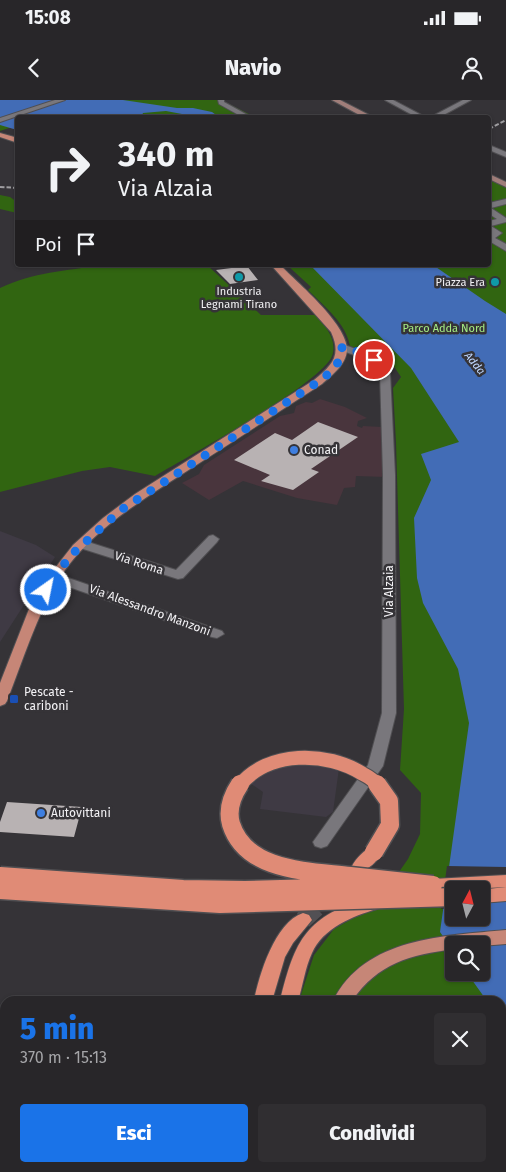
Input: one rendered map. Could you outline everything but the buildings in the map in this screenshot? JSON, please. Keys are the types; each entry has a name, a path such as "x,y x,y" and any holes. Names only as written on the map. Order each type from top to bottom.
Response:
{"highway":[{"path":"360,866 385,838 390,828 391,817 389,802 382,789 374,780 347,764 315,757 282,760 253,772 244,780 233,796 230,814 236,835 250,851 270,863 296,870 495,893"},
{"path":"0,876 183,889 245,890 433,885"},
{"path":"0,890 220,904 445,897"},
{"path":"290,996 304,950 315,935 328,923 350,911 381,902 445,898"},
{"path":"265,996 279,948 303,920"}],"main road":[{"path":"335,100 366,115"},
{"path":"0,135 15,140"},
{"path":"491,177 506,185"},
{"path":"0,701 32,618 54,577 81,544 106,521 139,497 321,380 337,364 341,357 342,347 336,330 326,317 277,267"},
{"path":"345,996 362,974 395,954 421,947 506,937"}],"street":[{"path":"16,115 62,100"},
{"path":"221,100 221,103 244,115"},
{"path":"388,100 418,115"},
{"path":"438,115 468,100"},
{"path":"0,120 15,115"},
{"path":"491,148 506,155"},
{"path":"491,198 506,201"},
{"path":"491,205 506,201"},
{"path":"493,212 506,210"},
{"path":"491,225 504,220 493,212"},
{"path":"491,228 498,233 491,237"},
{"path":"491,239 506,250"},
{"path":"491,252 506,250"},
{"name":"Via Alzaia","path":"321,842 375,766 389,713 388,475 385,372 371,358 342,347"},
{"name":"Via Roma","path":"81,544 178,575 213,539"},
{"name":"Via Alessandro Manzoni","path":"54,577 217,634"}],"shaded area":[{"path":"320,399 345,407 367,418 358,421 357,426 362,428 363,426 382,427 386,477 356,476 355,487 344,488 337,505 297,498 243,481 209,500 182,483 199,474 204,465 280,416 294,413 296,406 306,402 312,403"},
{"path":"0,531 36,545 55,557 0,642"},
{"path":"316,750 341,754 333,812 326,817 260,809 263,792 241,777 282,753"}],"green space":[{"path":"0,100 221,100 251,115 15,115 15,122 12,127 0,131"},
{"name":"Parco Adda Nord","path":"491,177 506,184 506,996 301,996 314,955 334,929 376,905 408,859 420,834 421,793 400,770 404,709 393,388 401,377 393,365 381,358 382,363 369,353 350,346 348,338 339,322 308,290 311,287 289,267 491,267"},
{"path":"0,195 10,197 15,201 15,213 0,209"},
{"path":"89,267 209,267 261,315 315,315 332,339 332,356 323,368 280,401 155,476 110,467 82,471 0,492 0,288 25,278"}],"water":[{"path":"0,100 123,100 177,108 193,108 212,112 216,115 187,115 166,111 143,113 142,115 15,115 15,129 0,125"},
{"name":"Adda","path":"312,267 436,267 506,314 506,996 483,996 473,981 490,981 490,936 445,936 445,939 440,932 445,896 445,926 490,926 490,881 447,881 469,723 458,669 423,603 417,578 414,518 431,480 421,454 459,442 411,368"}],"pier":[{"path":"447,866 506,867 506,901 490,903 490,881 445,881 445,908 441,909"}],"tunnel":[{"path":"303,920 327,898"}],"railway":[{"path":"491,128 506,120"},
{"path":"0,187 15,188"}],"place":[{"name":"Industria Legnami Tirano","path":"239,277"},
{"name":"Piazza Era","path":"495,282"},
{"name":"Conad","path":"294,450"},
{"name":"Pescate - cariboni","path":"14,699"},
{"name":"Autovittani","path":"41,813"}],"route":[{"path":"46,590 70,556 106,521 147,491 321,380 337,364 341,357 342,347 359,352 374,360"}]}
